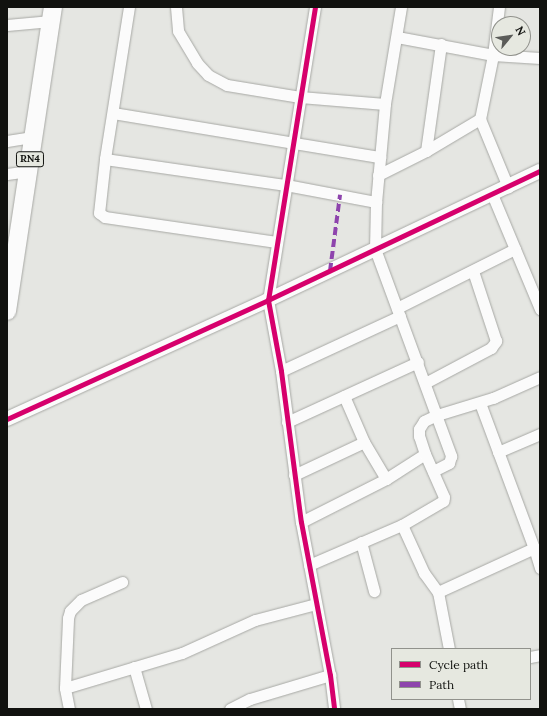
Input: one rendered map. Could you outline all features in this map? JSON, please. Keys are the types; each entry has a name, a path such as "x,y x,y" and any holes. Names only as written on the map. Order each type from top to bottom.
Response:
{"main road":[{"name":"RN4","path":"7,311 13,236 28,172 52,14"}],"street":[{"path":"129,7 105,159 99,209 102,216 276,242"},
{"path":"176,7 178,31 197,63 208,76 227,85 300,97 385,104"},
{"path":"315,7 294,142 276,242 268,300 281,371 300,522 330,675 334,709"},
{"path":"401,7 385,104 376,202 375,249 418,362 452,459 450,463 433,471"},
{"path":"7,25 52,14"},
{"path":"397,38 441,44 491,54"},
{"path":"426,151 441,44"},
{"path":"493,56 480,119 508,186"},
{"path":"516,56 540,58"},
{"path":"113,114 380,157"},
{"path":"378,175 426,151 480,119"},
{"path":"7,141 33,136"},
{"path":"105,159 286,185 376,202"},
{"path":"7,419 268,300 540,171"},
{"path":"7,174 28,172"},
{"path":"492,194 540,309"},
{"path":"281,371 399,312 473,270 515,250"},
{"path":"425,383 491,348 496,341 473,270"},
{"path":"287,422 418,362"},
{"path":"309,565 402,525 443,501 444,497 425,454 419,436 421,424 437,415 480,403 540,377"},
{"path":"344,396 364,442 386,479"},
{"path":"480,403 540,568"},
{"path":"498,452 540,434"},
{"path":"294,475 364,442"},
{"path":"300,522 386,479 425,454"},
{"path":"402,525 424,574 438,592 448,648"},
{"path":"361,542 374,591"},
{"path":"438,592 534,548"},
{"path":"69,709 65,688 68,618 70,610 81,600 122,582"},
{"path":"65,688 182,654 255,620 316,604"},
{"path":"134,667 146,709"},
{"path":"230,709 250,699 330,675"}],"marked path":[{"path":"330,271 340,195"}],"cycle path":[{"path":"315,7 268,300 281,371 301,522 330,675 334,709"},
{"path":"7,419 268,300 540,171"}]}
